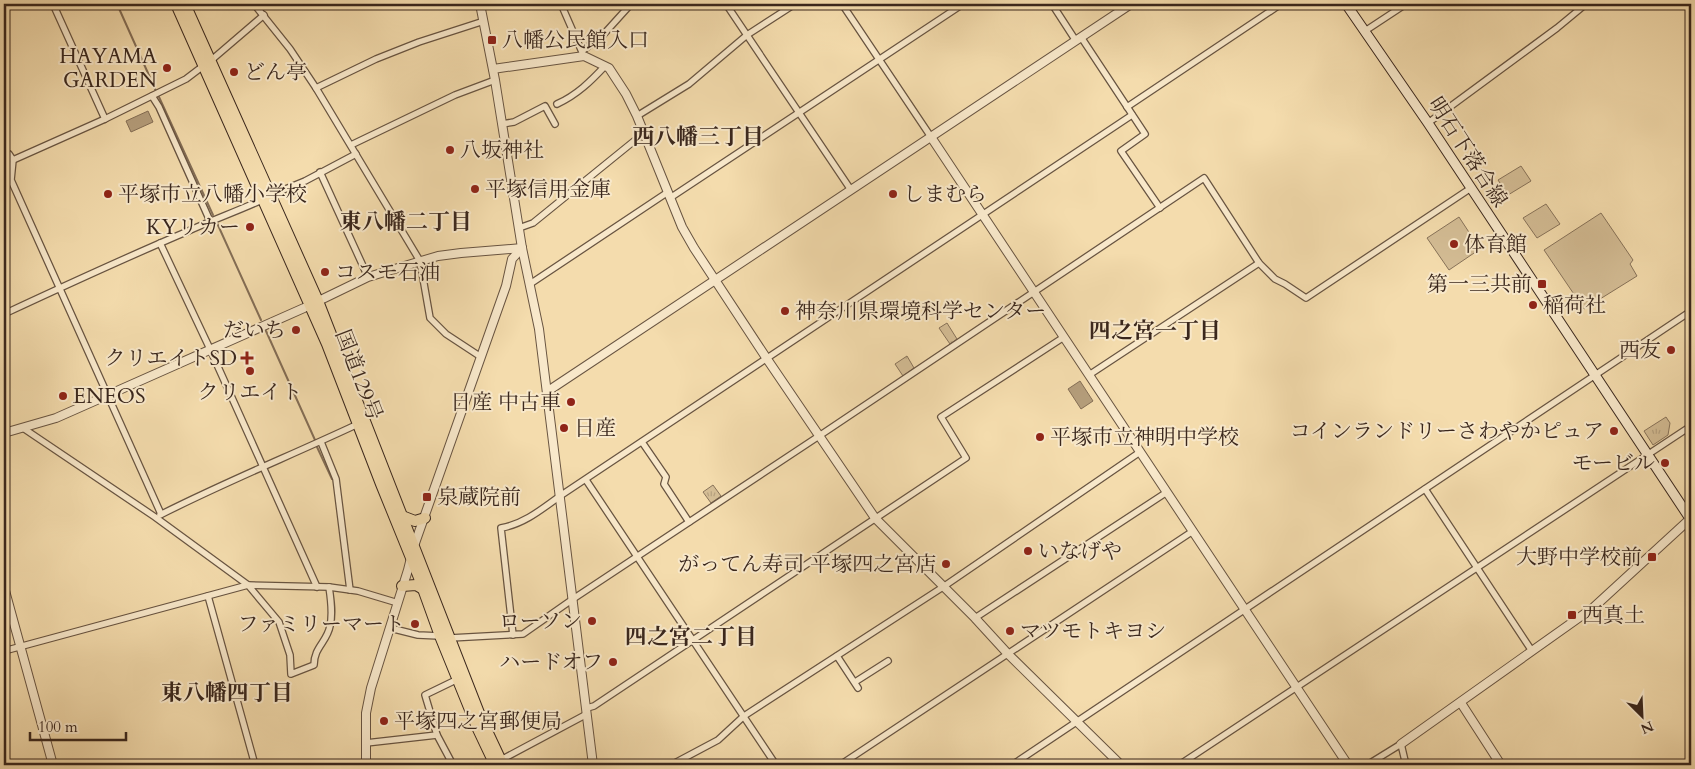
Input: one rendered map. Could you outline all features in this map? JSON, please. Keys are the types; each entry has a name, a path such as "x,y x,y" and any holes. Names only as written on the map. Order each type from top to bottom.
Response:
{"highway":[{"name":"国道129号","path":"176,4 207,63 314,303 414,546 458,679 497,764"},
{"name":"国道129号","path":"185,4 207,63"},
{"name":"国道129号","path":"314,303 358,424 411,558 481,718 497,764"},
{"path":"402,516 415,521 425,518"},
{"path":"402,586 410,584 424,589"}],"main road":[{"name":"明石下落合線","path":"1346,4 1428,123 1691,519"}],"street":[{"path":"53,4 105,119"},
{"path":"254,4 290,49 316,88 420,261 430,318 446,334 481,357"},
{"path":"261,4 262,13"},
{"path":"480,4 495,80 522,248 539,329 593,765"},
{"path":"561,4 583,53 605,66 614,74 637,116 682,226 767,359 875,518 975,618 1008,654 1121,765"},
{"path":"493,69 583,53 632,4"},
{"path":"726,4 850,190"},
{"path":"637,116 689,84 747,35 795,4"},
{"path":"842,4 1348,765"},
{"path":"530,284 799,113 963,4"},
{"path":"1052,4 1079,39 1145,134 1121,151 1160,208"},
{"path":"548,391 1131,4"},
{"path":"1127,107 1281,4"},
{"path":"1365,31 1406,4"},
{"path":"1428,123 1557,28 1586,4"},
{"path":"13,160 186,80 262,13"},
{"path":"316,88 376,59 419,42 484,21"},
{"path":"557,104 586,87 605,66"},
{"path":"351,145 455,95 495,80"},
{"path":"152,96 159,107 210,221"},
{"path":"502,124 514,122 545,106 556,124"},
{"path":"514,635 502,528 521,522 586,480 1132,115"},
{"path":"519,228 533,223 644,134"},
{"path":"4,153 9,154 13,160 11,180 108,395 158,515"},
{"path":"4,314 210,221 233,214 305,181 356,154"},
{"path":"320,172 368,277"},
{"path":"390,628 418,635 445,637 523,634 1204,178 1259,263 1275,279 1306,298 1471,188"},
{"path":"160,243 318,587"},
{"path":"4,433 56,418 368,277 438,256 522,248"},
{"path":"366,765 366,713 370,688 398,603 414,546 506,286 512,258 522,248"},
{"path":"1089,375 1259,263"},
{"path":"1012,765 1691,311"},
{"path":"497,764 587,711 966,458 941,417 1064,338"},
{"path":"158,515 358,424"},
{"path":"1179,765 1691,426"},
{"path":"23,428 158,515 248,585 279,622 290,655 290,674 314,666 314,655 330,628 331,601 329,587"},
{"path":"321,442 336,479 350,590"},
{"path":"642,442 666,477 664,484 689,522"},
{"path":"671,765 718,740 744,716 943,587 1140,452"},
{"path":"586,480 776,765"},
{"path":"1426,489 1532,652"},
{"path":"975,618 1167,492"},
{"path":"1367,765 1461,703 1594,607 1691,519"},
{"path":"840,765 1193,531"},
{"path":"4,651 248,585 329,587 350,590 398,603"},
{"path":"4,587 53,765"},
{"path":"208,596 255,765"},
{"path":"837,656 857,685 888,661"},
{"path":"453,765 437,735 425,695 458,679"},
{"path":"1461,703 1501,765"},
{"path":"366,743 437,735"},
{"path":"1401,744 1406,765"}],"green space":[{"path":"1521,166 1531,181 1508,195 1498,180"},
{"path":"1546,204 1560,224 1537,238 1523,218"},
{"path":"1601,213 1633,260 1630,264 1637,276 1584,309 1544,250"},
{"name":"体育館","path":"1459,217 1480,249 1449,270 1427,238"},
{"path":"947,323 957,339 950,344 939,328"},
{"path":"907,356 914,368 903,376 895,364"},
{"path":"1666,417 1670,423 1668,435 1653,445 1644,431"},
{"path":"713,485 721,496 711,503 703,492"}],"shaded area":[{"path":"148,111 153,122 131,132 126,121"},
{"path":"1080,381 1093,401 1081,409 1068,389"}],"waterway":[{"path":"117,4 156,91"},
{"path":"159,97 213,215"},
{"path":"217,223 261,320"},
{"path":"266,331 315,440"},
{"path":"317,447 332,479"}],"place":[{"name":"八幡公民館入口","path":"492,40"},
{"name":"HAYAMA GARDEN","path":"167,68"},
{"name":"どん亭","path":"234,72"},
{"name":"八坂神社","path":"450,150"},
{"name":"平塚信用金庫","path":"475,189"},
{"name":"平塚市立八幡小学校","path":"108,194"},
{"name":"しまむら","path":"893,194"},
{"name":"KYリカー","path":"250,227"},
{"name":"体育館","path":"1454,244"},
{"name":"コスモ石油","path":"325,272"},
{"name":"第一三共前","path":"1542,284"},
{"name":"稲荷社","path":"1533,305"},
{"name":"神奈川県環境科学センター","path":"785,311"},
{"name":"だいち","path":"296,330"},
{"name":"西友","path":"1671,350"},
{"name":"クリエイトSD","path":"247,358"},
{"name":"クリエイト","path":"250,371"},
{"name":"ENEOS","path":"63,396"},
{"name":"日産 中古車","path":"571,402"},
{"name":"日産","path":"564,428"},
{"name":"コインランドリーさわやかピュア","path":"1614,431"},
{"name":"平塚市立神明中学校","path":"1040,437"},
{"name":"モービル","path":"1665,463"},
{"name":"泉蔵院前","path":"427,497"},
{"name":"いなげや","path":"1028,551"},
{"name":"大野中学校前","path":"1652,557"},
{"name":"がってん寿司 平塚四之宮店","path":"946,564"},
{"name":"西真土","path":"1572,615"},
{"name":"ローソン","path":"592,621"},
{"name":"ファミリーマート","path":"415,624"},
{"name":"マツモトキヨシ","path":"1010,631"},
{"name":"ハードオフ","path":"613,662"},
{"name":"平塚四之宮郵便局","path":"384,721"}],"district":[{"name":"西八幡三丁目","path":"698,136"},
{"name":"東八幡二丁目","path":"406,221"},
{"name":"四之宮一丁目","path":"1155,330"},
{"name":"四之宮二丁目","path":"691,636"},
{"name":"東八幡四丁目","path":"227,692"}]}
